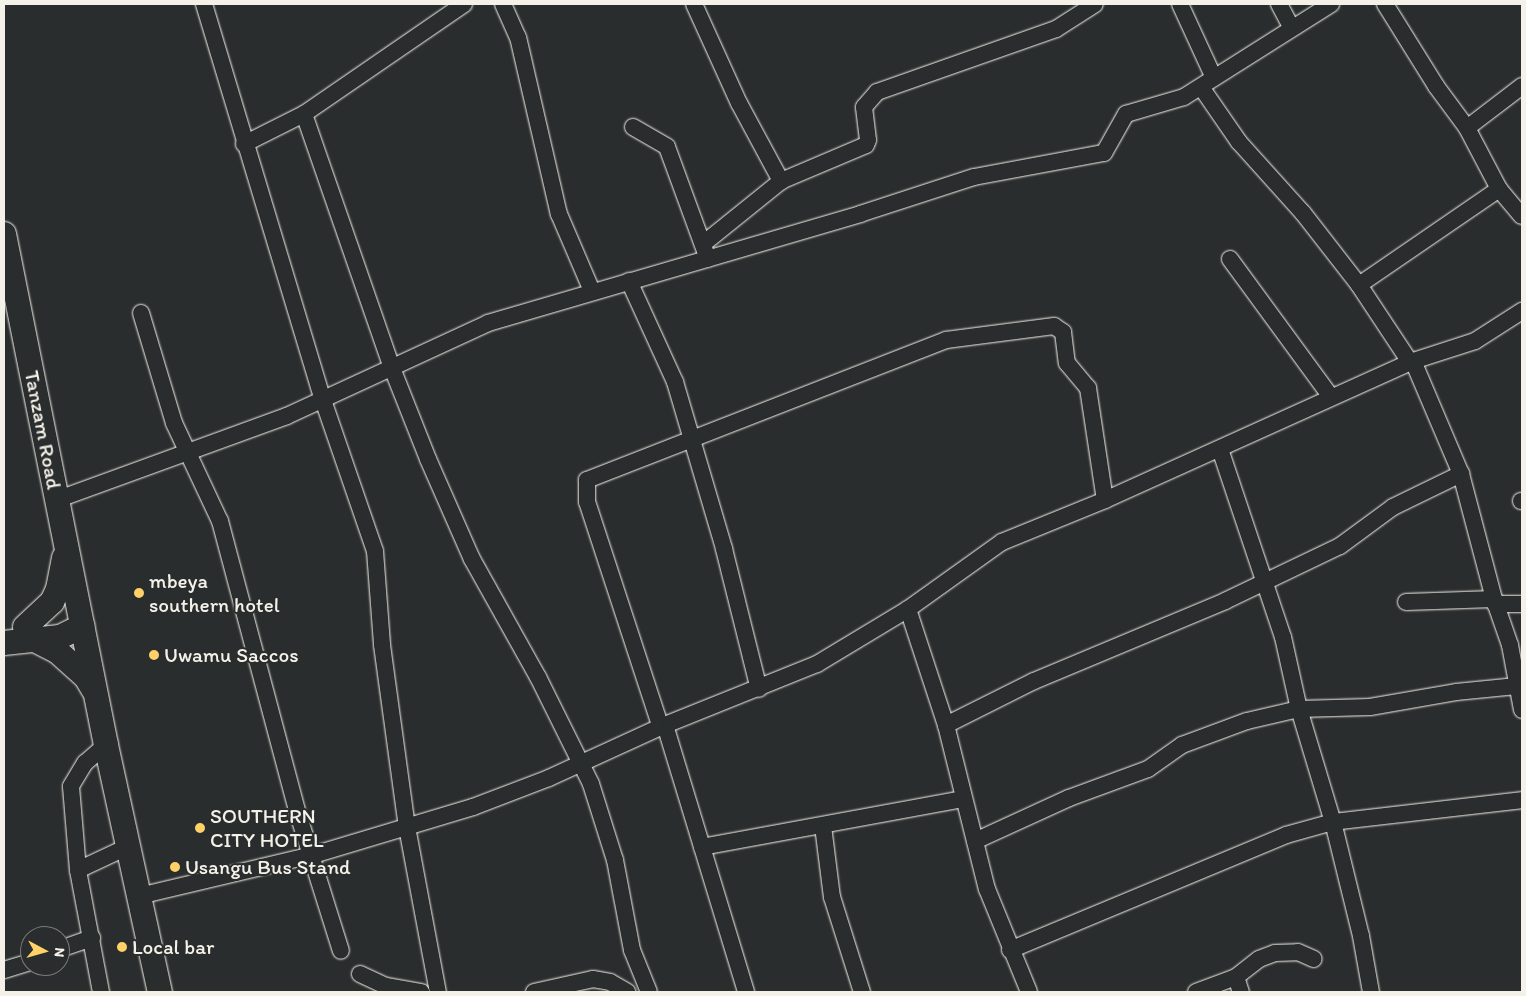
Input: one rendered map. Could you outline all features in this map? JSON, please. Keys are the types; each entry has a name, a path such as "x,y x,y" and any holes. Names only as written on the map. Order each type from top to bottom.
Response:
{"highway":[{"name":"Tanzam Road","path":"4,234 9,283 82,620 106,746 160,992"},
{"path":"21,633 45,610 58,589 66,544"},
{"path":"4,644 21,633 58,615 82,620"},
{"path":"21,633 48,645 76,667 86,677 96,695"}],"street":[{"path":"204,4 244,144 323,400 375,552 382,645 407,827 438,992"},
{"path":"244,144 304,114 464,4"},
{"path":"503,4 518,37 559,214 592,291"},
{"path":"694,4 739,103 781,182"},
{"path":"706,251 781,182 866,145 868,140 864,107 877,92 1056,29 1095,4"},
{"path":"1180,4 1207,83 1239,142 1303,213 1359,285 1411,362 1461,474 1494,601 1510,645 1522,710"},
{"path":"1279,4 1291,27"},
{"path":"56,500 323,400 488,323 629,281 706,251 974,177 1104,153 1126,114 1170,102 1207,83 1291,27 1331,4"},
{"path":"1385,4 1436,86 1467,128 1499,189 1522,216"},
{"path":"1467,128 1522,86"},
{"path":"304,114 392,368 472,559 582,764 615,860 632,950 649,992"},
{"path":"633,127 667,146 706,251"},
{"path":"1359,285 1499,189"},
{"path":"1230,259 1331,397"},
{"path":"629,281 666,356 724,549 759,688"},
{"path":"139,896 313,855 407,827 510,794 582,764 663,726 759,688 840,652 908,609 1002,542 1105,500 1411,362 1475,341 1522,311"},
{"path":"141,313 168,408 186,452 220,521 300,817 341,951"},
{"path":"746,992 663,726 587,502 584,486 587,480 946,340 1054,326 1063,332 1067,363 1088,388 1105,500"},
{"path":"1220,449 1265,580 1288,655 1299,709 1333,822 1361,936 1371,992"},
{"path":"946,725 1043,677 1225,601 1265,580 1340,546 1393,507 1461,474"},
{"path":"1406,602 1494,601 1522,604"},
{"path":"908,609 946,725 963,800 987,889 1010,950 1029,992"},
{"path":"975,841 1069,798 1148,768 1182,745 1214,732 1299,709 1370,707 1456,692 1517,686"},
{"path":"101,992 78,870 71,786 85,763 106,746"},
{"path":"702,847 963,800"},
{"path":"1010,950 1248,850 1333,822 1522,800"},
{"path":"823,826 832,897 862,992"},
{"path":"78,870 129,846"},
{"path":"70,946 92,938"},
{"path":"1196,992 1238,985 1259,960 1275,953 1298,952 1314,959"},
{"path":"4,970 20,965"},
{"path":"360,974 386,986 421,992"},
{"path":"536,992 602,980 626,992"}],"place":[{"name":"mbeya southern hotel","path":"139,593"},
{"name":"Uwamu Saccos","path":"154,655"},
{"name":"SOUTHERN CITY HOTEL","path":"200,828"},
{"name":"Usangu Bus Stand","path":"175,867"},
{"name":"Local bar","path":"122,947"}]}
